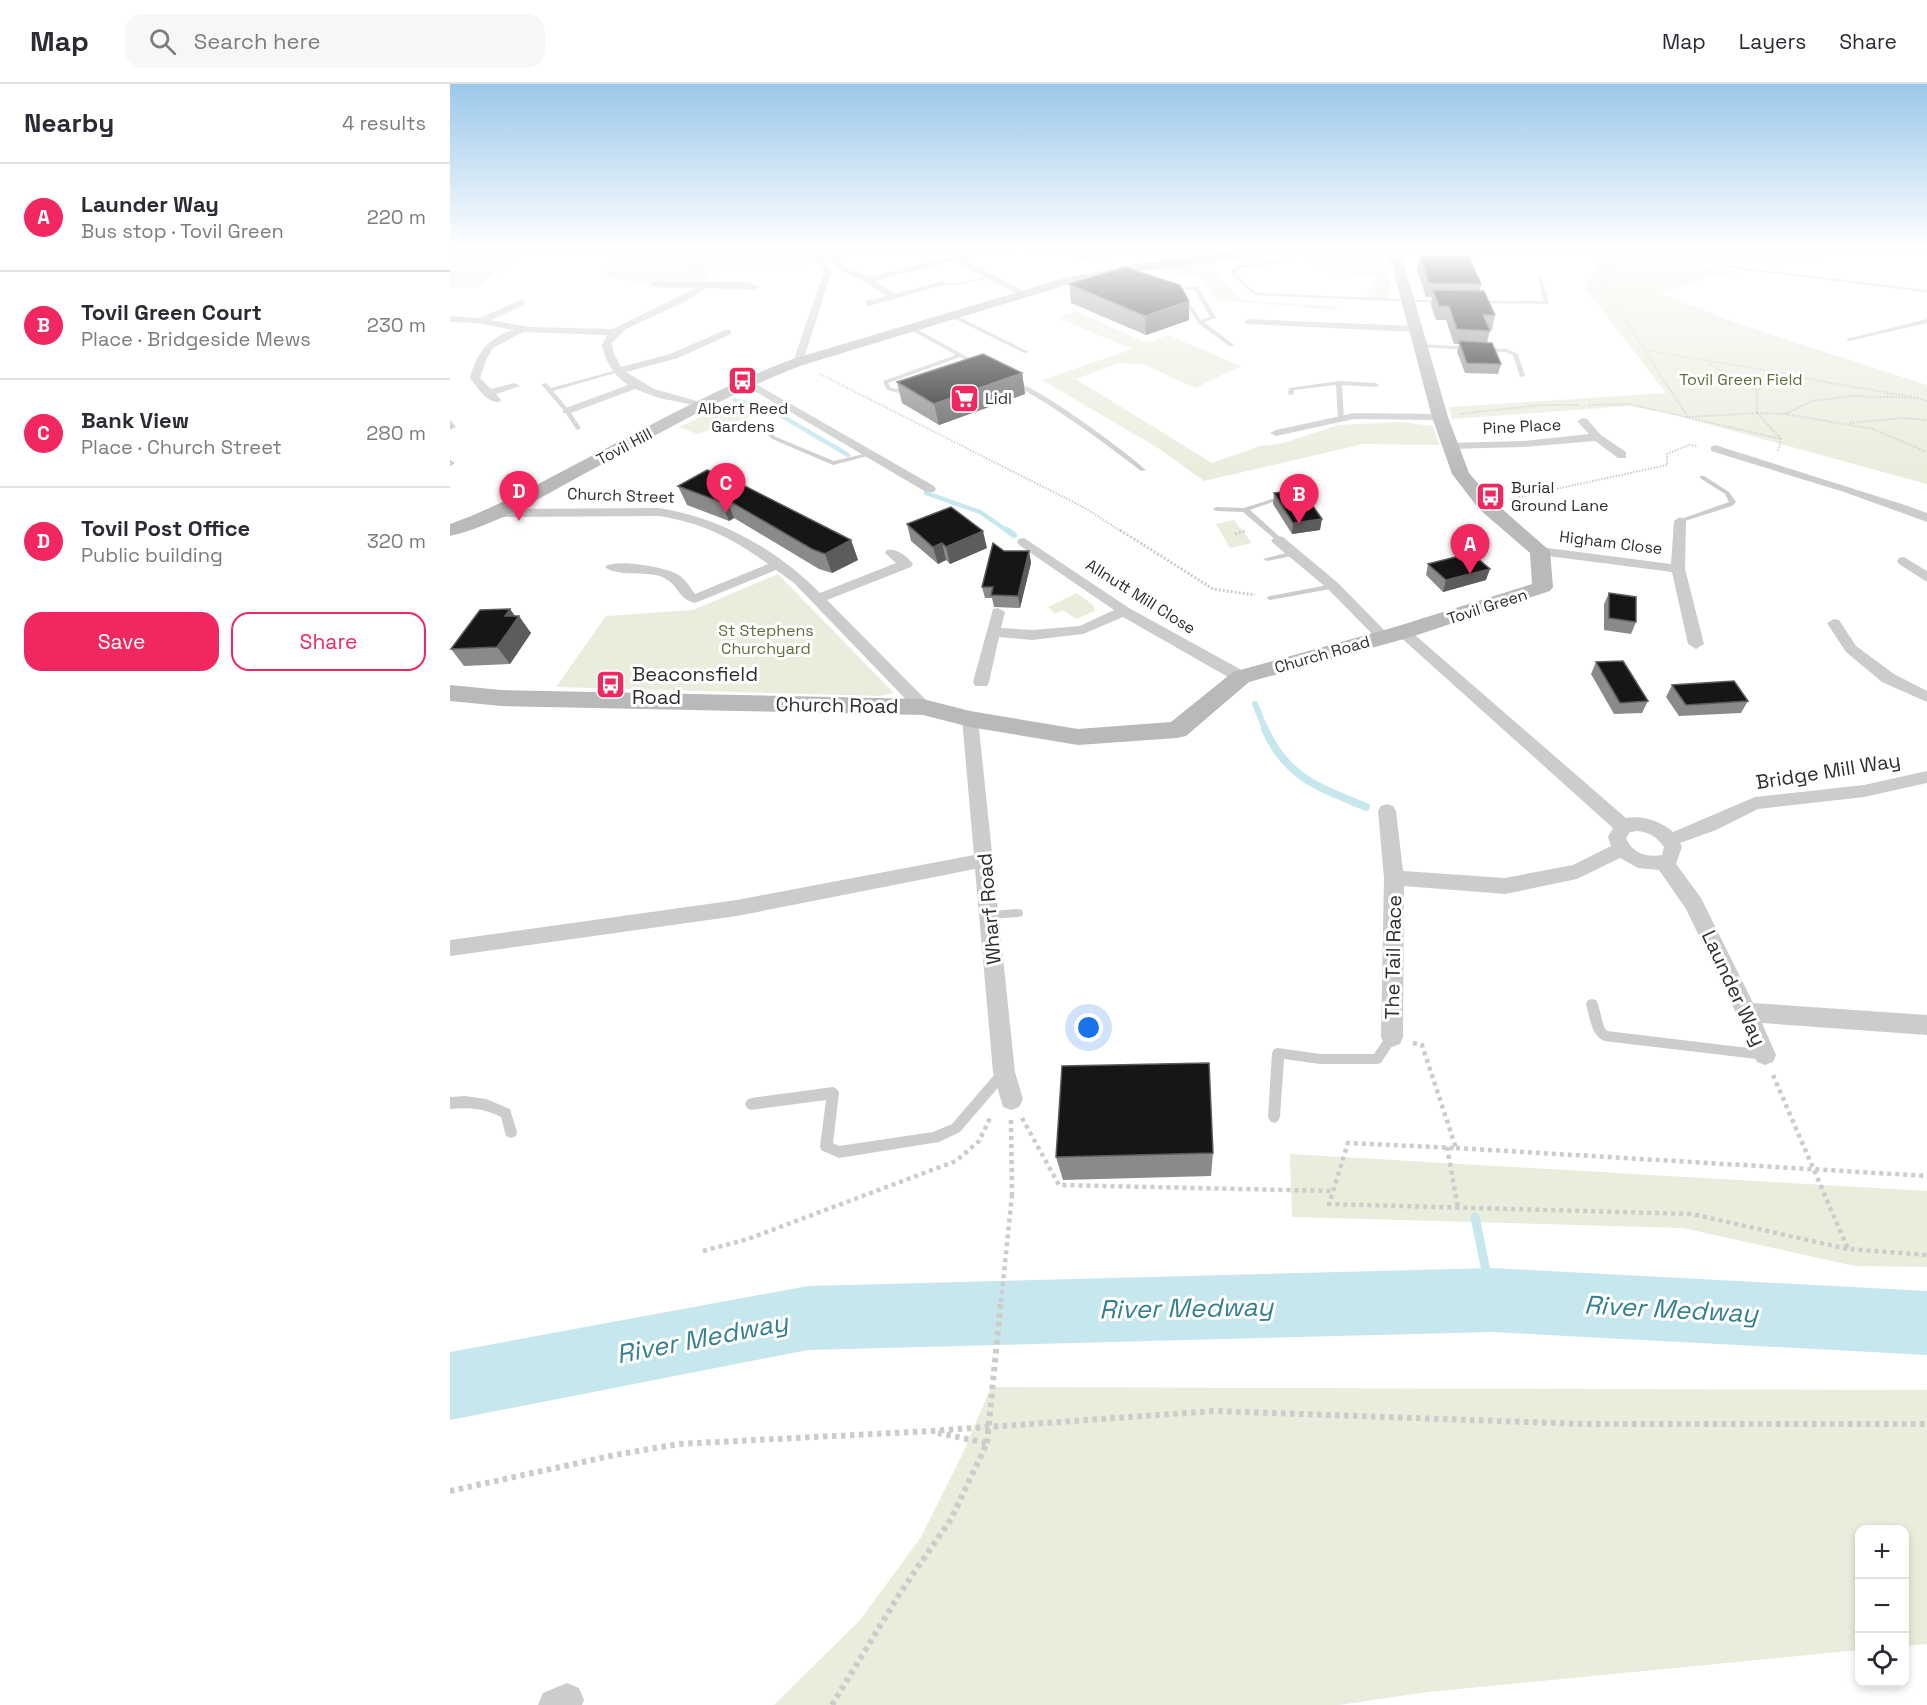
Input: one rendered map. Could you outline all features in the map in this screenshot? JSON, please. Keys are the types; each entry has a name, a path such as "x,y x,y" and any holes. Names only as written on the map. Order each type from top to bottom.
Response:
{"street":[{"path":"499,325 521,329 614,332"},
{"path":"625,325 614,332 607,343 607,350 619,371 633,386 700,405"},
{"path":"798,362 810,325"},
{"name":"Tovil Hill","path":"450,530 498,513 747,382 798,362 921,325"},
{"path":"1312,325 1415,329"},
{"path":"1414,325 1449,446 1461,474 1486,505 1540,551"},
{"path":"516,387 491,397 475,378 480,357 495,342 521,329"},
{"path":"619,371 674,356 728,333"},
{"path":"747,382 930,489"},
{"path":"567,411 633,386"},
{"path":"1276,433 1354,416 1440,417"},
{"name":"Pine Place","path":"1583,421 1597,437 1622,455"},
{"name":"Pine Place","path":"1449,446 1524,444 1597,437"},
{"path":"1715,449 1773,469 1885,500 1927,518"},
{"name":"Church Street","path":"498,513 659,512 685,516 739,537 799,580 923,707"},
{"name":"Higham Close","path":"1680,521 1678,569 1696,644"},
{"path":"1278,540 1624,827"},
{"name":"Allnutt Mill Close","path":"1024,542 1124,611 1241,677"},
{"name":"Higham Close","path":"1540,551 1678,569"},
{"name":"Tovil Green","path":"1393,634 1543,587 1540,551"},
{"path":"892,553 918,575"},
{"path":"1904,561 1924,581"},
{"path":"818,599 906,564"},
{"path":"612,567 651,570 672,576 691,598 695,599 777,565"},
{"path":"993,632 1032,635 1083,630 1124,611"},
{"path":"981,682 998,612"},
{"path":"1834,623 1851,649 1888,678 1927,697"},
{"name":"Church Road","path":"450,693 501,698 923,707 970,719 1078,737 1177,730 1241,677 1393,634"},
{"name":"Wharf Road","path":"970,719 1004,1072 1011,1099"},
{"name":"Bridge Mill Way","path":"1670,840 1710,825 1755,803 1864,791 1927,777"},
{"name":"The Tail Race","path":"1387,811 1394,878 1392,1037"},
{"path":"1630,824 1647,825 1664,833 1670,840 1673,853 1664,862 1646,863 1636,860 1622,849 1617,837 1624,827 1630,824"},
{"name":"The Tail Race","path":"1394,878 1505,885 1577,872 1622,849"},
{"path":"450,948 737,908 985,861"},
{"name":"Launder Way","path":"1664,862 1694,904 1747,1012 1765,1055"},
{"path":"1747,1012 1927,1025"}],"lane":[{"path":"971,325 1026,352"},
{"path":"1204,325 1231,345"},
{"path":"1849,339 1911,325"},
{"path":"911,328 988,370"},
{"path":"1420,346 1505,350 1515,354 1522,376"},
{"path":"925,384 903,392 889,389 885,382 960,355"},
{"path":"967,369 978,365"},
{"path":"550,390 619,371"},
{"path":"1007,379 1036,393 1143,470"},
{"path":"1291,394 1291,389 1339,383 1377,385"},
{"path":"1339,383 1341,419"},
{"path":"544,384 578,428"},
{"path":"450,422 453,427 450,428"},
{"path":"760,425 774,438 833,463 872,454"},
{"path":"1680,521 1730,505 1733,502 1727,493 1702,477"},
{"path":"1216,509 1245,510 1290,495"},
{"path":"1245,510 1278,540"},
{"path":"1267,560 1294,553"},
{"path":"1270,598 1333,586"},
{"path":"990,915 1018,913"},
{"path":"1592,1004 1599,1029 1604,1036 1765,1055"},
{"path":"1274,1117 1278,1053 1320,1059 1377,1059 1392,1037"},
{"path":"751,1104 833,1093 826,1146 839,1152 934,1138 956,1128 1004,1072"},
{"path":"450,1103 471,1101 493,1105 506,1113 511,1132"}],"path":[{"path":"1629,325 1688,417"},
{"path":"1645,350 1927,400"},
{"path":"1703,360 1757,390"},
{"path":"798,362 1085,507 1213,589 1270,598"},
{"path":"1757,390 1774,379 1798,376"},
{"path":"1757,390 1757,413 1781,440"},
{"path":"1785,414 1812,401 1853,396 1917,398"},
{"path":"1440,417 1539,405 1629,404 1781,440"},
{"path":"1688,417 1757,413 1785,414 1873,429 1927,452"},
{"path":"1846,423 1903,418 1927,420"},
{"path":"1773,469 1781,440"},
{"path":"1486,505 1667,465 1667,454 1689,445 1715,449"},
{"path":"1392,1037 1422,1045 1456,1148"},
{"path":"1765,1055 1848,1249"},
{"path":"703,1251 748,1239 956,1161 979,1141 992,1118 984,1095"},
{"path":"1011,1099 1059,1185 1333,1191"},
{"path":"832,1705 900,1593 951,1519 987,1443 1012,1195 1011,1099"},
{"path":"1927,1176 1348,1143 1329,1204 1692,1215 1848,1249 1927,1255"},
{"path":"1447,1147 1458,1208"},
{"path":"450,1491 615,1455 680,1444 932,1431 1215,1410 1584,1424 1927,1424"},
{"path":"932,1431 987,1443"}],"green space":[{"path":"1074,325 1106,325 1146,343 1168,335 1241,366 1195,388 1143,364 1119,363 1076,379 1212,463 1260,446 1283,443 1338,425 1400,422 1433,426 1439,445 1363,444 1204,481 1158,448 1042,380 1132,349"},
{"name":"Tovil Green Field","path":"1613,325 1741,325 1927,385 1927,484 1668,413 1629,406 1452,419 1449,407 1666,393"},
{"path":"731,403 762,413 697,434 679,427"},
{"path":"1234,520 1252,543 1230,548 1216,524"},
{"name":"St Stephens Churchyard","path":"778,574 894,693 880,696 556,687 606,616 693,610"},
{"path":"1077,593 1093,605 1095,611 1076,619 1063,610 1055,614 1048,607"},
{"path":"1290,1154 1927,1191 1927,1267 1854,1266 1683,1228 1292,1217"},
{"path":"991,1387 1927,1390 1927,1644 1909,1646 1909,1525 1855,1525 1855,1650 1428,1692 1339,1705 774,1705 860,1620 921,1537 962,1455"}],"building":[{"path":"1455,325 1487,325 1490,331 1457,329"},
{"path":"1459,341 1492,343 1501,364 1467,363"},
{"path":"983,354 1022,373 934,404 897,382"},
{"path":"707,470 733,480 851,540 825,554 812,549 726,499 721,502 678,486"},
{"path":"1301,489 1322,519 1293,523 1274,493"},
{"path":"951,507 983,531 946,547 942,543 933,547 907,524"},
{"path":"993,543 1004,551 1029,551 1018,596 991,595 993,587 982,587"},
{"path":"1471,553 1490,569 1446,580 1428,564"},
{"path":"1609,593 1636,597 1636,622 1609,618"},
{"path":"510,609 505,616 519,616 497,647 451,649 480,610"},
{"path":"1623,661 1648,701 1620,703 1596,662"},
{"path":"1734,681 1748,701 1686,705 1672,685"},
{"path":"1209,1063 1213,1153 1056,1157 1062,1066"}],"waterway":[{"path":"734,400 770,409 848,455"},
{"path":"926,493 980,512 1009,532"},
{"path":"1007,530 1014,535"},
{"path":"1255,704 1266,731"},
{"path":"1266,731 1283,759 1294,770 1320,787 1366,807"},
{"path":"1475,1217 1492,1300"},
{"name":"River Medway","path":"450,1386 808,1318 1492,1300 1927,1323"}],"place":[{"name":"Albert Reed Gardens","path":"743,380"},
{"name":"Lidl","path":"964,398"},
{"name":"Burial Ground Lane","path":"1490,496"},
{"name":"Bank View","path":"726,513"},
{"name":"Tovil Post Office","path":"519,521"},
{"name":"Tovil Green Court","path":"1299,524"},
{"name":"Launder Way","path":"1470,574"},
{"name":"Beaconsfield Road","path":"611,685"}]}
